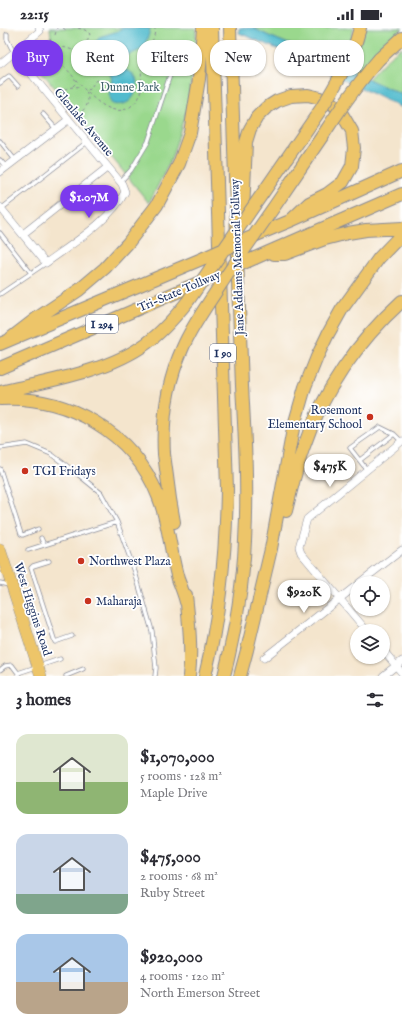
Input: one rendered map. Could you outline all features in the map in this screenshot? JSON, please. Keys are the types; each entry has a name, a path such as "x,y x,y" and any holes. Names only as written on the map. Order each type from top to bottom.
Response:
{"highway":[{"path":"6,341 78,290 105,268 128,243 157,205 179,164 190,133 199,79 203,28"},
{"name":"Jane Addams Memorial Tollway","path":"205,676 218,613 224,563 227,489 212,28"},
{"name":"Jane Addams Memorial Tollway","path":"224,676 231,648 241,589 246,515 246,466 230,28"},
{"path":"0,392 70,376 100,367 131,353 147,343 175,317 214,264 321,109 348,63 360,28"},
{"path":"189,676 190,644 186,602 164,454 165,410 176,364 192,329 348,98 379,59 402,38"},
{"path":"237,249 242,230 246,142 250,129 261,112 277,101 291,96 308,95 320,98 333,104 342,114 352,131 354,148 352,166 343,182 327,194 309,203 290,221"},
{"name":"Tri-State Tollway","path":"6,341 204,258 402,171"},
{"name":"Tri-State Tollway","path":"0,368 402,194"},
{"path":"260,256 285,254 348,232 402,228"},
{"path":"240,676 271,549 293,429 305,387 317,357 342,309 379,258 402,234"},
{"path":"271,549 280,531 303,448 315,418 334,382 358,347 386,315 402,301"},
{"path":"0,399 31,399 68,408 86,416 101,426 128,448 141,464 151,480 158,496 164,513 178,578 186,602"}],"main road":[{"name":"West Higgins Road","path":"0,549 2,564 12,586 39,671"}],"street":[{"path":"28,40 39,30"},
{"path":"0,62 12,54"},
{"name":"Glenlake Avenue","path":"33,76 120,182"},
{"path":"3,169 68,120"},
{"path":"23,234 108,167"},
{"path":"1,208 46,263 88,232 112,211 122,200 125,192 120,182"},
{"path":"361,624 301,553 299,547 307,519 402,442"},
{"path":"368,576 402,550"},
{"path":"264,658 350,590"},
{"path":"390,656 399,664 402,673"},
{"path":"383,676 399,664"}],"lane":[{"path":"7,34 7,39 12,49"},
{"path":"0,83 9,76 18,86"},
{"path":"120,182 131,170 148,142 170,76"},
{"path":"43,114 56,129"},
{"path":"0,141 15,160"},
{"path":"1,208 87,142"},
{"path":"0,160 3,169"},
{"path":"0,233 31,273"},
{"path":"0,294 46,263"},
{"path":"0,287 4,292"},
{"path":"367,470 350,448 380,426 394,434 402,442"},
{"path":"360,460 394,434"},
{"path":"0,448 27,444 51,454 101,493 116,522 135,572 152,631 156,668 154,676"},
{"path":"0,468 21,534 23,535 38,529"},
{"path":"28,550 116,522"},
{"path":"41,538 44,545"},
{"path":"49,561 32,566 31,568 55,642 72,636"},
{"path":"0,583 12,586"},
{"path":"0,670 5,666 12,665 19,674 39,671 60,659"},
{"path":"66,676 83,669"}],"path":[{"path":"55,35 57,28"},
{"path":"78,28 90,34 87,40"},
{"path":"85,90 103,106 111,109 126,109 136,103 141,92 142,68 153,41 155,28"},
{"path":"63,65 71,74"},
{"path":"73,76 85,90 89,102 78,115"},
{"path":"73,76 76,81 76,84 73,86"},
{"path":"85,90 90,89 97,80"},
{"path":"59,92 73,86 83,87"}],"green space":[{"name":"Dunne Park","path":"50,28 196,28 196,40 137,40 137,76 192,76 187,108 171,160 149,203 45,76 63,76 63,40 47,40 51,37"},
{"path":"253,28 354,28 351,40 278,40"},
{"path":"366,28 402,28 364,69 364,40 361,40"},
{"path":"402,47 402,95 368,79 389,57"}],"water":[{"path":"122,28 150,28 147,40 137,40 137,51 129,55 129,40 97,40 99,37 118,31"},
{"path":"239,28 253,28 279,40 274,40 274,48 266,44 266,40 256,40 239,33"},
{"path":"129,71 131,72 135,77 137,87 131,100 124,104 112,104 109,96 112,82 110,76 129,76"},
{"path":"336,76 362,76 402,95 402,108"}],"place":[{"name":"Rosemont Elementary School","path":"370,417"},
{"name":"TGI Fridays","path":"25,471"},
{"name":"Northwest Plaza","path":"81,561"},
{"name":"Maharaja","path":"88,601"}]}
